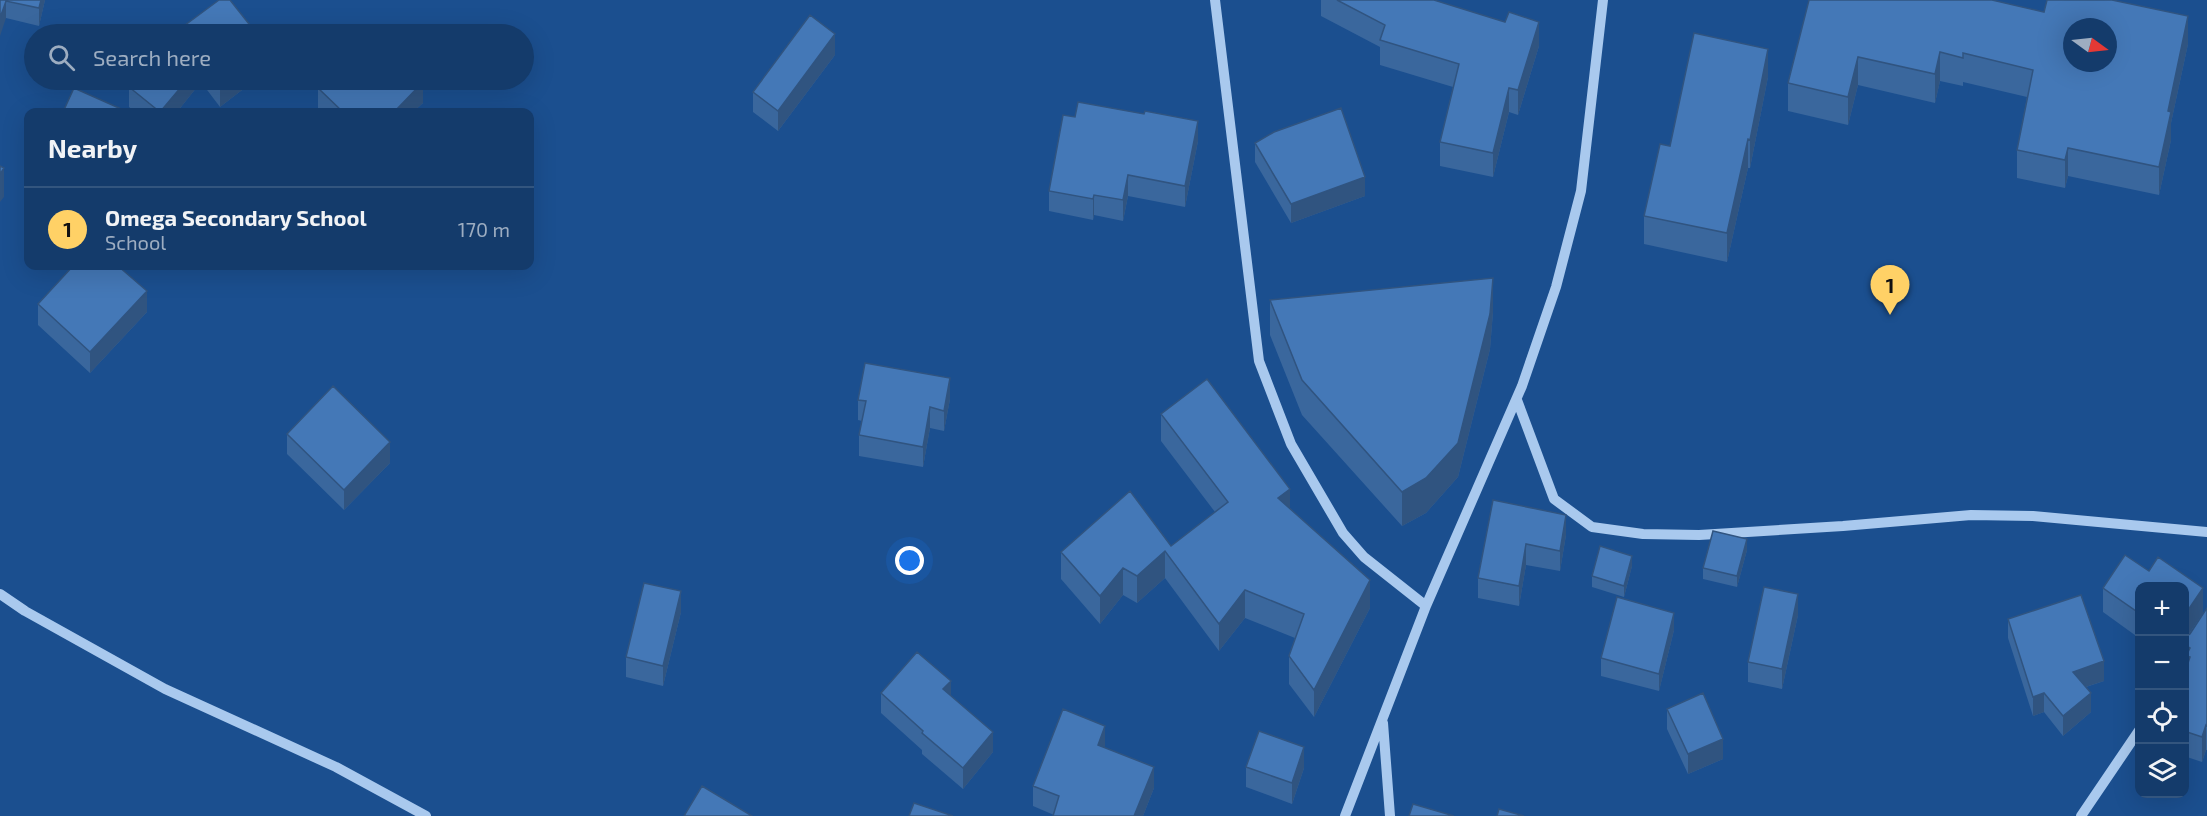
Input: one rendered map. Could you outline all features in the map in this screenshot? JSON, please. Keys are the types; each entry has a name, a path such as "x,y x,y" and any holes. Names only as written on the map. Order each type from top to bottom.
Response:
{"street":[{"path":"1215,0 1259,361 1291,444 1343,533 1364,557 1426,606"},
{"path":"1345,816 1426,606 1516,400 1556,287 1581,191 1603,0"},
{"path":"1516,400 1554,499 1592,527 1643,534 1699,535 1971,515 2033,516 2207,532"},
{"path":"0,594 24,611 165,689 336,767 426,816"},
{"path":"1382,720 1390,816"},
{"path":"2081,816 2135,735"}],"building":[{"path":"0,0 41,0 39,8 6,1 0,18"},
{"path":"219,0 230,0 249,24 187,24"},
{"path":"1337,0 1434,0 1505,22 1509,12 1539,22 1518,90 1509,88 1493,153 1440,142 1459,64 1380,40 1385,25"},
{"path":"1809,0 1992,0 2044,12 2047,0 2112,0 2188,16 2159,167 2068,148 2065,160 2017,150 2033,70 1963,53 1963,58 1940,52 1935,74 1858,57 1848,97 1788,83"},
{"path":"810,15 835,34 778,111 753,92"},
{"path":"1694,33 1768,49 1750,140 1748,139 1727,233 1644,216 1660,144 1670,146"},
{"path":"73,90 78,90 119,108 65,108"},
{"path":"133,90 179,90 163,108 155,108"},
{"path":"320,90 415,90 398,108 339,108"},
{"path":"1078,102 1198,121 1185,186 1128,175 1123,200 1094,195 1093,199 1049,191 1063,115 1075,117"},
{"path":"1341,108 1365,177 1291,204 1255,143 1274,132"},
{"path":"69,270 123,270 147,291 90,352 38,304"},
{"path":"1493,278 1490,314 1458,443 1426,478 1402,492 1302,380 1270,300"},
{"path":"865,363 950,378 944,411 930,407 923,447 859,435 866,401 858,400"},
{"path":"1207,379 1290,489 1278,498 1370,580 1314,690 1289,656 1304,614 1245,590 1219,624 1165,551 1137,576 1123,568 1100,596 1061,552 1130,491 1171,546 1228,502 1161,414"},
{"path":"333,386 390,442 344,490 287,434"},
{"path":"1493,500 1566,515 1560,551 1526,544 1519,586 1478,578"},
{"path":"1713,531 1747,539 1737,576 1703,568"},
{"path":"1600,546 1632,556 1624,586 1592,576"},
{"path":"2125,555 2149,571 2158,557 2203,588 2189,609 2189,582 2135,582 2135,610 2103,588"},
{"path":"644,583 681,591 663,666 626,657"},
{"path":"1764,587 1798,594 1782,669 1748,662"},
{"path":"2081,595 2104,661 2073,672 2091,693 2063,716 2044,693 2033,697 2008,619"},
{"path":"1617,597 1674,613 1659,674 1601,658"},
{"path":"2207,608 2207,726 2202,737 2189,733 2190,634"},
{"path":"917,652 951,681 943,689 993,732 963,768 922,733 923,731 881,693"},
{"path":"1703,693 1723,739 1688,754 1667,709"},
{"path":"1063,709 1105,726 1098,745 1154,767 1134,816 1053,816 1059,796 1033,786"},
{"path":"1259,731 1304,747 1292,783 1246,767"},
{"path":"702,786 752,816 684,816"},
{"path":"914,803 953,816 909,816"},
{"path":"1413,804 1454,816 1409,816"},
{"path":"1499,809 1524,816 1497,816"}],"place":[{"name":"Omega Secondary School","path":"1890,315"}]}
